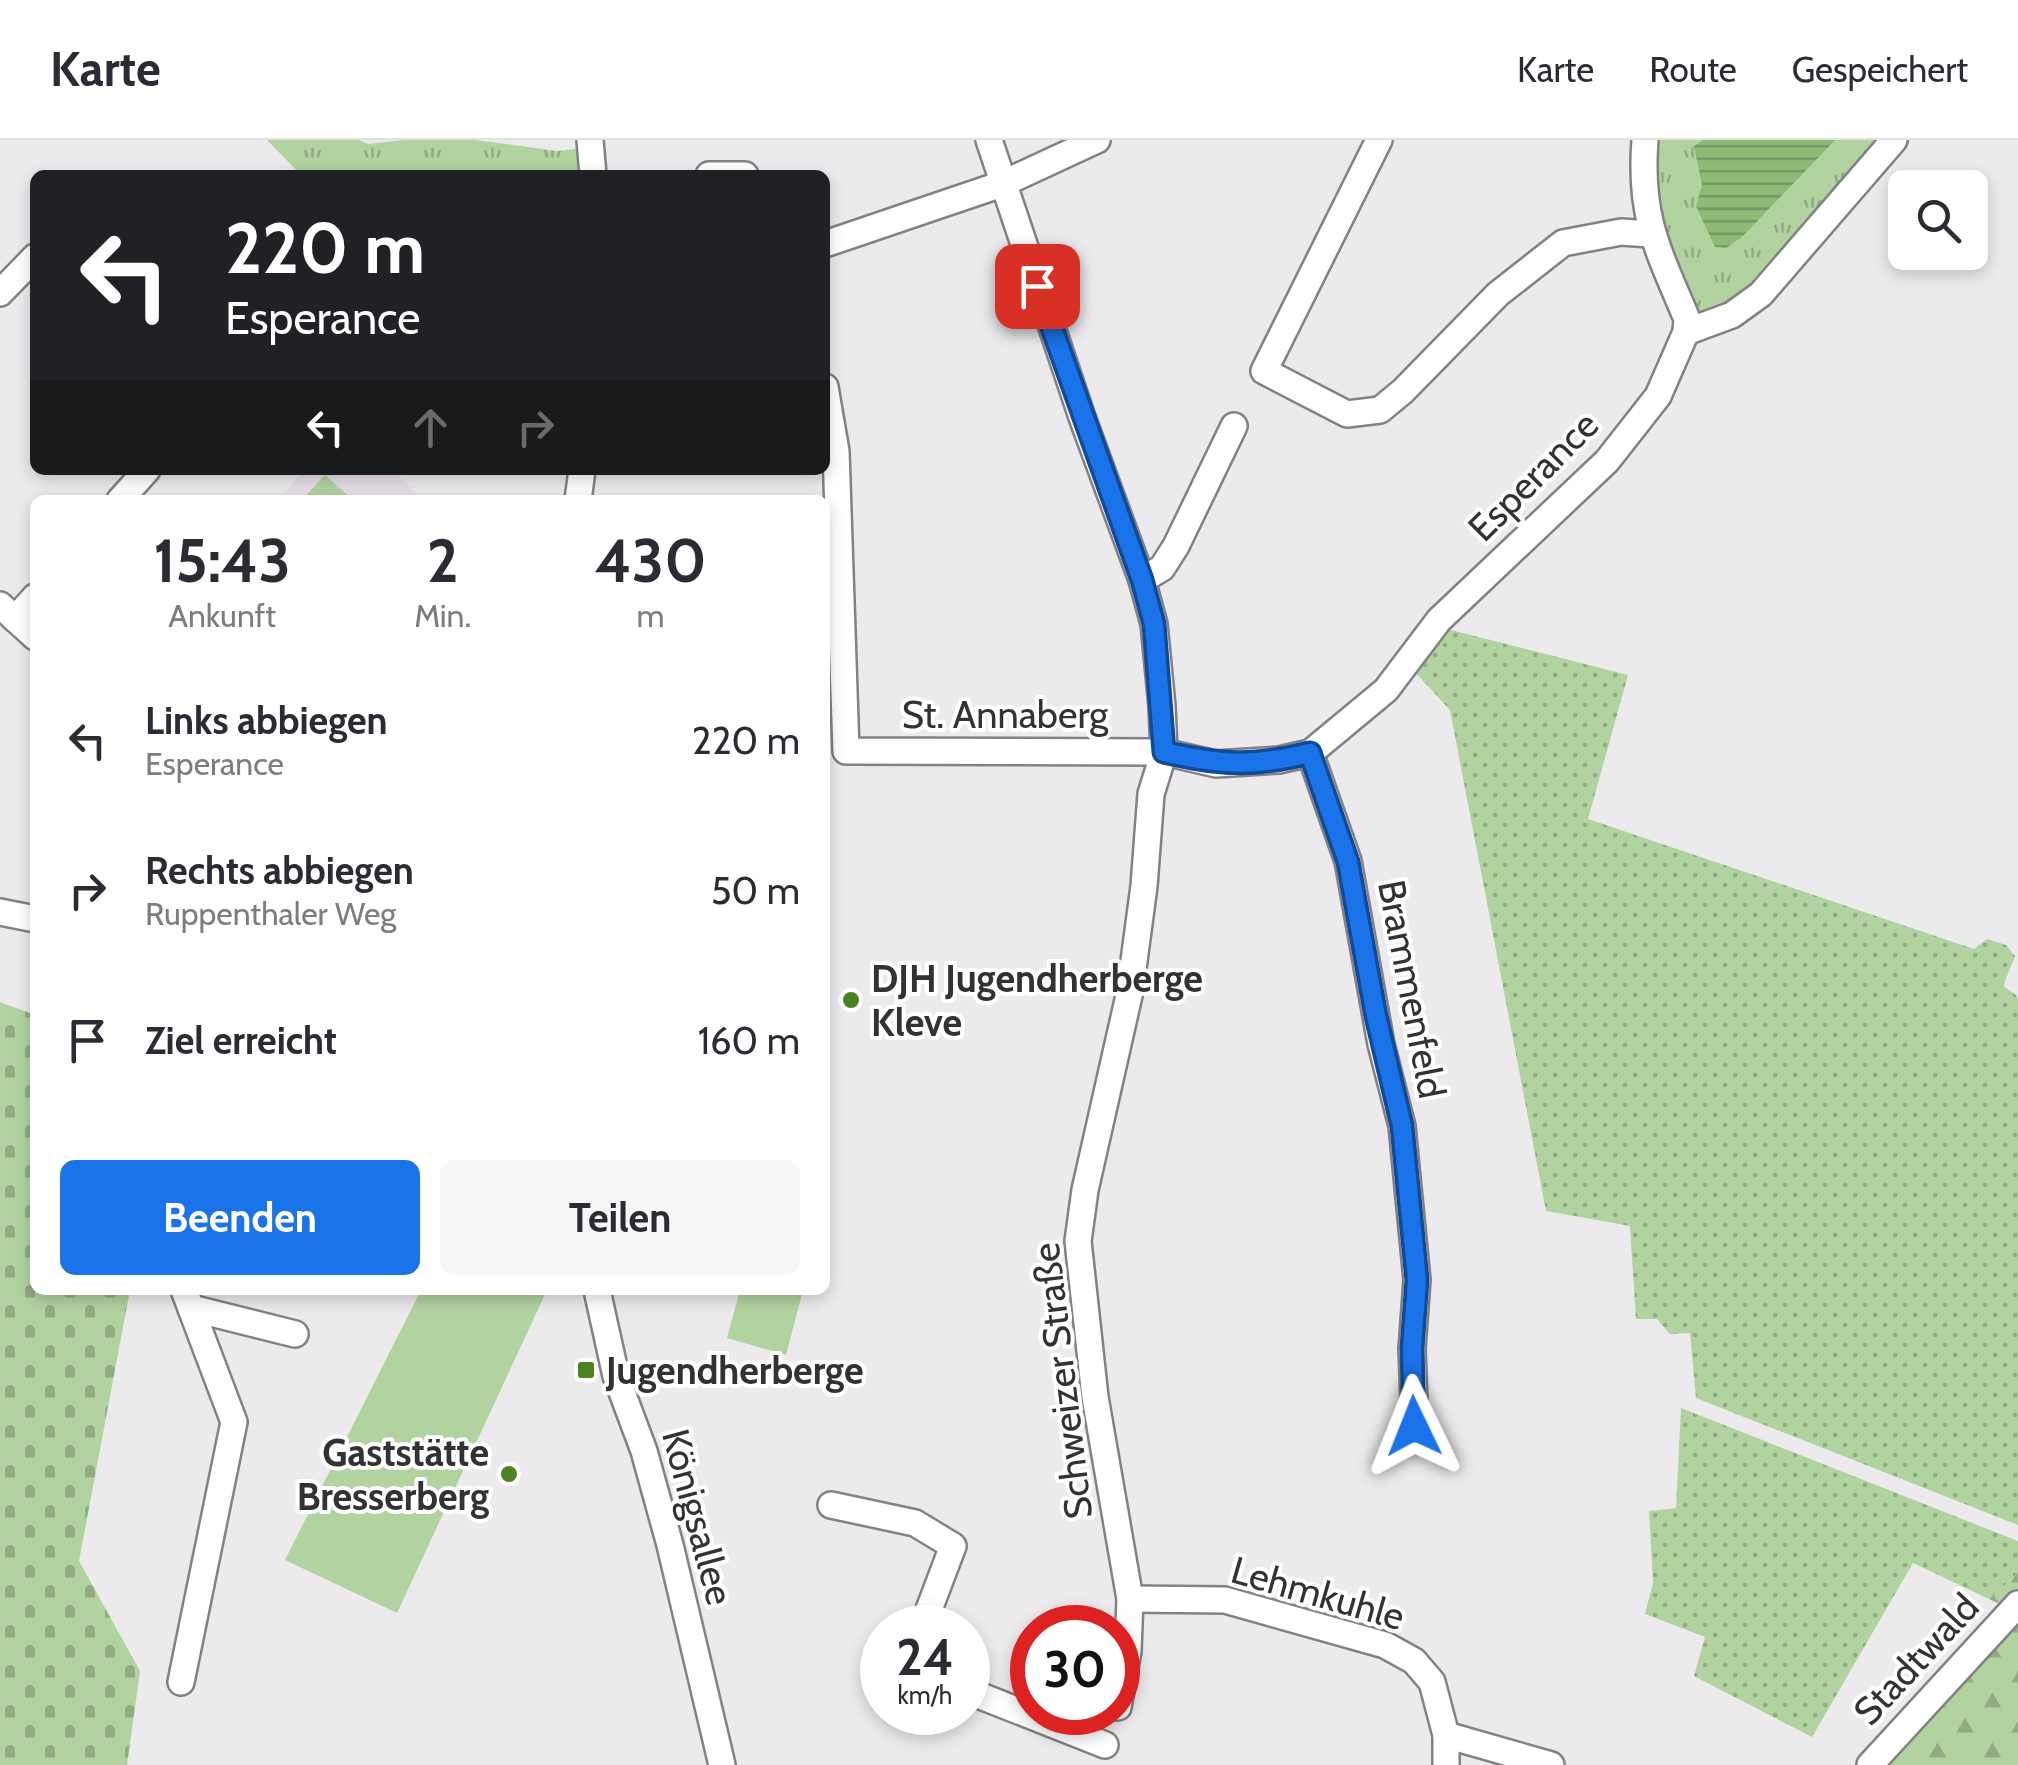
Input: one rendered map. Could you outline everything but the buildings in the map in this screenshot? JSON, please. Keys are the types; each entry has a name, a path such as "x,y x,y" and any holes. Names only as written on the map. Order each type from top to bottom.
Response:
{"street":[{"path":"590,140 593,170"},
{"path":"989,140 1082,420 1142,580 1154,624 1164,752 1216,764 1279,760 1310,753"},
{"path":"830,242 1002,184 1097,140"},
{"path":"1379,140 1264,371 1347,414 1380,410 1498,294 1563,243 1621,232 1650,234"},
{"path":"1645,140 1642,181 1650,234 1686,319 1686,332 1732,316 1760,294 1894,140"},
{"path":"0,293 30,262"},
{"name":"Esperance","path":"1310,753 1386,690 1439,620 1608,460 1658,396 1686,332"},
{"name":"St. Annaberg","path":"830,416 836,451 846,751 1164,752"},
{"path":"1142,580 1162,568 1169,557 1234,426"},
{"path":"124,495 142,475"},
{"path":"30,600 8,612 30,632"},
{"name":"Schweizer Straße","path":"1130,1605 1092,1380 1078,1240 1085,1190 1130,991 1146,871 1151,794 1164,752"},
{"name":"Brammenfeld","path":"1310,753 1348,862 1371,993 1402,1126 1417,1280 1412,1348 1414,1426"},
{"path":"0,912 30,919"},
{"name":"Königsallee","path":"598,1295 616,1376 644,1451 670,1545 722,1765"},
{"path":"188,1299 295,1334"},
{"path":"181,1682 234,1422 188,1299"},
{"path":"830,1505 915,1524 953,1546 931,1605"},
{"name":"Lehmkuhle","path":"1130,1600 1225,1600 1385,1645 1414,1661 1432,1682 1446,1736 1446,1765"},
{"name":"Stadtwald","path":"1870,1765 2018,1604"},
{"path":"990,1702 1101,1755"},
{"path":"1446,1736 1551,1765"}],"shaded area":[{"path":"1703,140 1835,140 1742,237 1726,248 1715,247 1696,206 1702,185 1694,146"},
{"path":"300,475 397,475 418,495 282,495"}],"green space":[{"path":"267,140 359,140 368,144 476,140 557,151 591,147 593,170 296,170"},
{"path":"1657,140 1884,140 1775,263 1731,306 1699,316 1660,223"},
{"path":"325,475 347,495 307,495"},
{"path":"1447,629 1628,675 1588,819 1974,949 1987,939 2006,945 2015,956 2003,986 2018,1000 2018,1525 1696,1398 1690,1333 1670,1334 1657,1319 1636,1319 1630,1226 1546,1211 1450,710 1413,670"},
{"path":"0,1002 30,1013 30,1295 129,1295 79,1561 140,1671 127,1765 0,1765"},
{"path":"418,1295 545,1295 397,1613 285,1560"},
{"path":"739,1295 802,1295 786,1355 727,1338"},
{"path":"1681,1408 2018,1541 2018,1573 1989,1599 1913,1563 1812,1737 1694,1676 1705,1637 1645,1614 1653,1583 1649,1511 1676,1508"},
{"path":"2018,1573 2018,1765 1880,1765 2007,1607 1989,1599"}],"place":[{"name":"DJH Jugendherberge Kleve","path":"851,1000"},
{"name":"Jugendherberge","path":"586,1370"},
{"name":"Gaststätte Bresserberg","path":"509,1474"}],"route":[{"path":"1037,286 1142,580 1154,624 1164,752 1216,764 1279,760 1310,753 1348,862 1364,958 1402,1126 1417,1280 1412,1348 1414,1426"}]}
